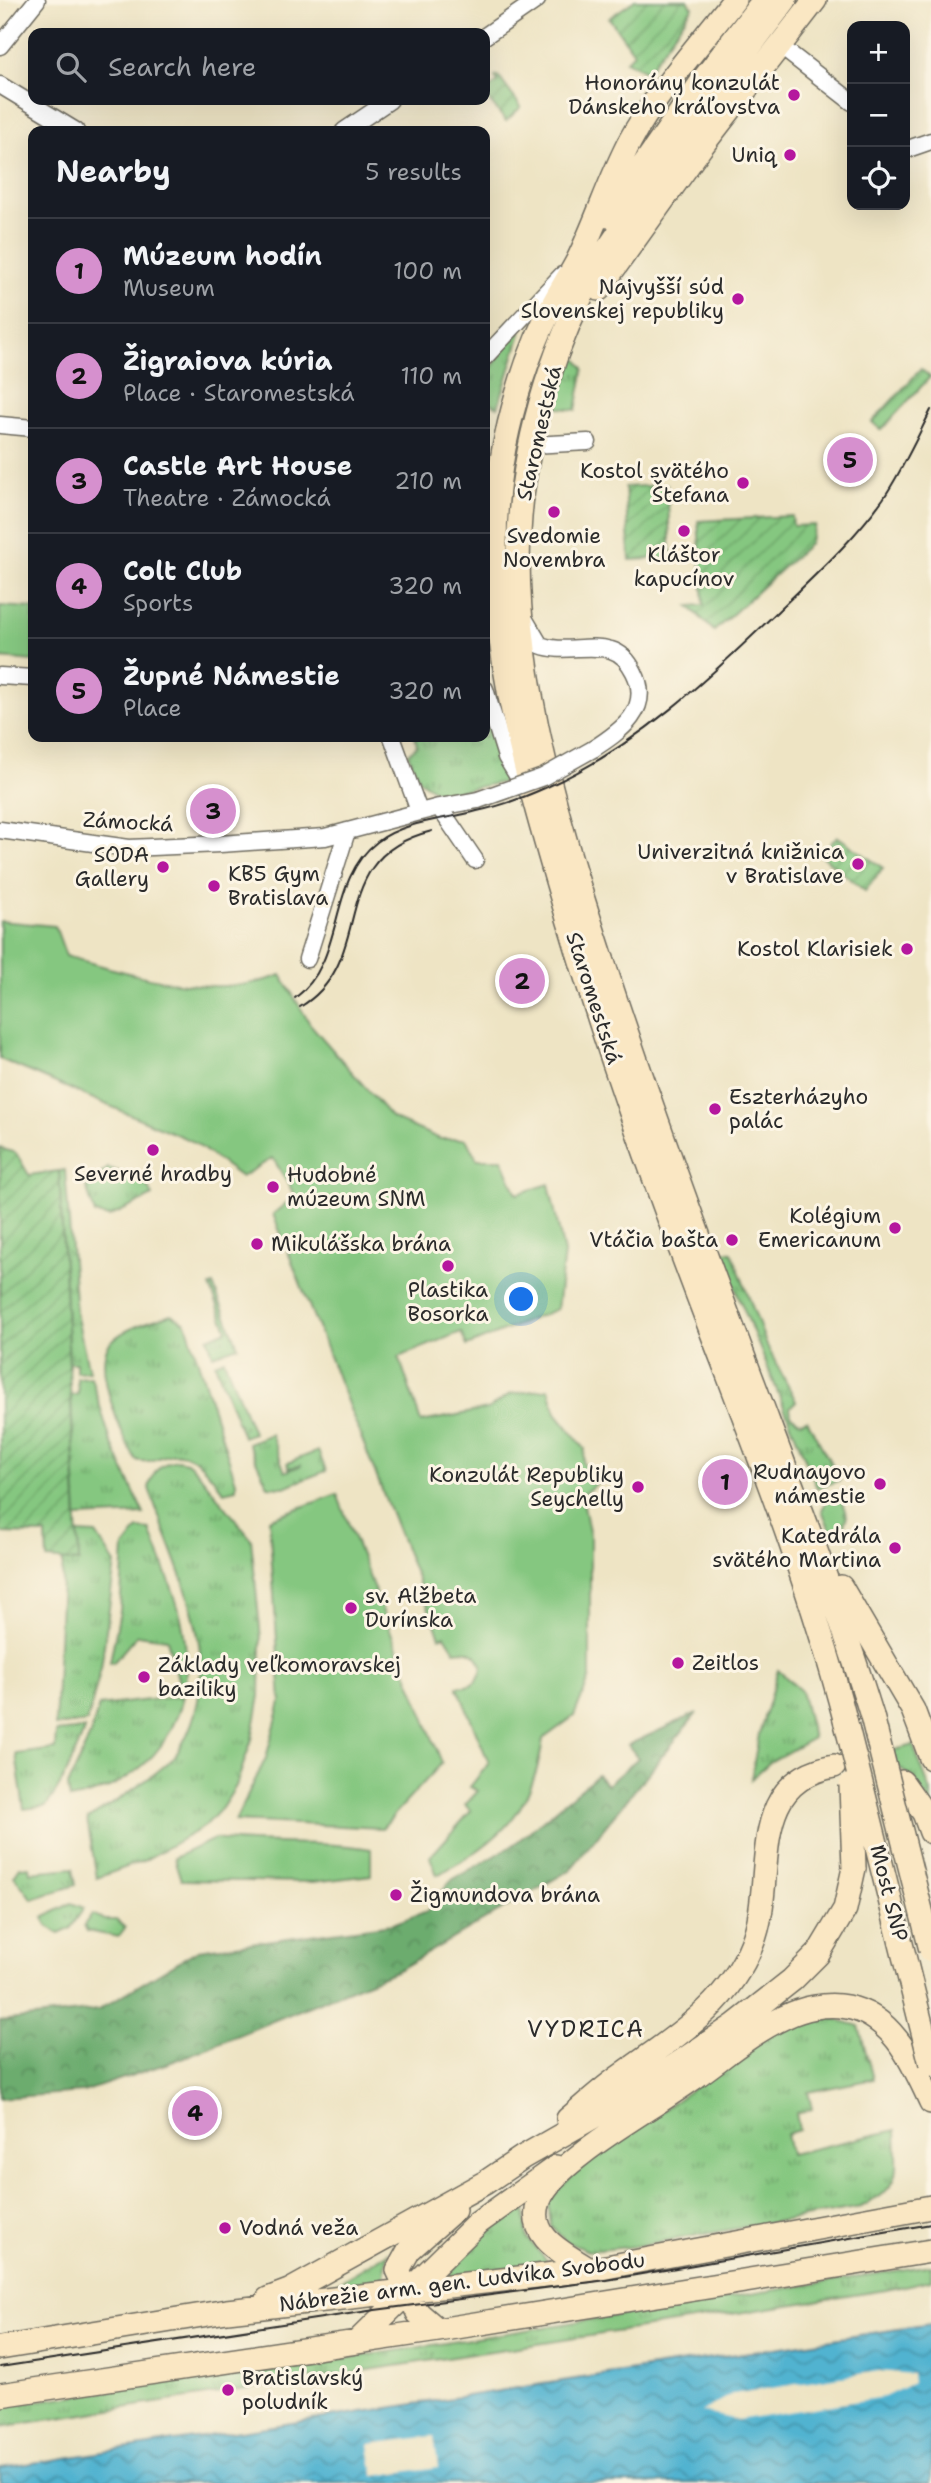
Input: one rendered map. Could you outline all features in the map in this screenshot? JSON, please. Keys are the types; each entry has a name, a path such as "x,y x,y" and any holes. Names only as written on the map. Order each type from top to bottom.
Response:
{"main road":[{"name":"Staromestská","path":"734,0 631,139 578,258 546,317 522,377 505,445 497,504 495,557 500,639 516,729 535,806 601,1022 706,1318 777,1498 827,1648 846,1723"},
{"name":"Staromestská","path":"578,258 703,80 764,0"},
{"name":"Staromestská","path":"785,0 717,90 599,262 574,314 551,372 531,445 520,516 521,612 546,764 594,933 686,1202 823,1566 872,1716"},
{"name":"Staromestská","path":"574,314 598,291 701,147 814,0"},
{"path":"823,1566 844,1591 912,1710 928,1750"},
{"name":"Most SNP","path":"872,1716 931,1950"},
{"path":"227,2311 289,2291 486,2182 523,2157 630,2096 735,2025 792,1980 818,1954 834,1931 852,1882 855,1842 846,1723"},
{"name":"Most SNP","path":"846,1723 931,2064"},
{"path":"523,2157 619,2077 694,2024 728,1988 756,1935 764,1888 768,1837 775,1808 790,1786 805,1774 834,1766"},
{"path":"901,1782 924,1813 931,1832"},
{"path":"590,2270 545,2240 537,2221 537,2209 545,2190 557,2175 596,2146 771,2024 808,2009 828,2005 847,2007 884,2025 901,2043 931,2102"},
{"path":"358,2341 478,2223 523,2188 596,2146"},
{"path":"438,2330 418,2313 398,2270 403,2257 486,2182"},
{"name":"Nábrežie arm. gen. Ludvíka Svobodu","path":"0,2348 227,2311 590,2270 926,2208"},
{"name":"Nábrežie arm. gen. Ludvíka Svobodu","path":"0,2395 438,2330 931,2251"}],"street":[{"path":"0,46 37,0"},
{"path":"490,33 537,0"},
{"path":"779,46 847,98"},
{"path":"0,85 28,102"},
{"path":"33,105 68,126"},
{"path":"351,126 383,105"},
{"path":"910,148 931,141"},
{"path":"490,352 578,258"},
{"path":"0,425 28,428"},
{"path":"531,445 588,442"},
{"name":"Zámocká","path":"0,830 130,848 309,839 419,811 442,813 543,777 622,730 638,708 639,687 630,664 623,656 608,649 555,649 540,645 521,612"},
{"path":"0,676 28,678"},
{"path":"490,705 506,757 535,806"},
{"path":"394,742 419,811"},
{"path":"442,813 475,860"},
{"path":"307,959 347,831"}],"green space":[{"path":"635,0 687,0 693,7 647,72 626,61 634,53 609,18"},
{"path":"498,76 521,107 506,121 490,102 490,88 498,82 495,77"},
{"path":"515,331 521,333 498,407 490,403 490,370"},
{"path":"573,354 584,368 576,410 551,407"},
{"path":"921,369 930,377 881,430 872,422"},
{"path":"667,485 671,558 630,560 625,487"},
{"path":"792,516 793,526 815,525 809,544 714,631 689,606 704,605 698,521"},
{"path":"0,606 28,608 28,661 0,658"},
{"path":"490,724 504,782 441,794 419,780 408,754 417,746 416,742 490,742"},
{"path":"837,836 883,868 865,891 821,855"},
{"path":"0,921 55,926 66,956 146,977 201,986 228,986 255,983 281,975 310,1024 392,1118 440,1139 466,1139 477,1159 502,1159 517,1194 549,1184 564,1253 557,1309 467,1346 461,1332 399,1357 421,1422 488,1409 510,1394 549,1389 556,1413 585,1449 583,1463 597,1483 582,1495 590,1537 590,1677 574,1716 543,1739 531,1786 510,1822 478,1850 437,1875 430,1857 471,1811 465,1805 478,1791 470,1787 489,1763 457,1686 467,1686 474,1682 482,1667 472,1653 465,1650 455,1651 445,1635 440,1637 273,1214 295,1196 273,1158 241,1177 192,1141 0,1059"},
{"path":"0,1148 16,1153 29,1175 59,1171 79,1562 47,1559 46,1534 0,1533"},
{"path":"108,1168 140,1180 146,1184 153,1196 109,1217 95,1214 86,1186"},
{"path":"65,1170 76,1313 89,1371 76,1372 76,1363 69,1363 59,1171"},
{"path":"720,1251 732,1252 767,1346 796,1401 790,1407 791,1416 800,1422 807,1420 840,1480 817,1488"},
{"path":"213,1285 238,1346 213,1355 208,1338 227,1330 210,1286"},
{"path":"171,1314 186,1323 236,1489 224,1492 200,1464 186,1455 168,1455 149,1461 136,1460 117,1420 104,1370 108,1346 128,1330"},
{"path":"224,1359 253,1433 243,1437 215,1363"},
{"path":"91,1377 111,1442 144,1514 77,1517 71,1396 78,1394 77,1378"},
{"path":"271,1434 285,1472 302,1465 289,1468 287,1463 318,1451 326,1471 284,1487 268,1486 248,1443"},
{"path":"177,1460 187,1462 196,1470 251,1539 261,1639 260,1696 252,1739 236,1786 222,1808 205,1826 143,1861 97,1878 87,1819 149,1778 177,1753 193,1720 200,1687 200,1653 194,1620 185,1586 149,1488 158,1469"},
{"path":"337,1494 442,1763 382,1828 235,1821 266,1758 281,1702 269,1519"},
{"path":"839,1495 847,1516 842,1530 832,1535 822,1510 827,1500"},
{"path":"138,1529 150,1530 180,1613 185,1642 183,1695 167,1639 137,1635 113,1663 110,1662 120,1611 124,1547"},
{"path":"78,1533 96,1534 115,1563 101,1668 87,1722 55,1726 63,1560 79,1562"},
{"path":"778,1670 801,1691 813,1738 770,1762 751,1779 759,1734"},
{"path":"183,1696 174,1723 161,1745 144,1764 123,1780 99,1791 70,1799 68,1786 89,1738 99,1706"},
{"path":"697,1713 570,1870 400,1969 177,2060 83,2092 0,2098 0,2021 98,2010 198,1950 393,1924 427,1911 450,1881 512,1846 597,1775 607,1785 638,1758 628,1745"},
{"path":"85,1729 73,1759 46,1806 24,1809 16,1754 55,1749 56,1732"},
{"path":"913,1745 931,1792 931,1807 914,1779 880,1754"},
{"path":"214,1839 371,1849 371,1875 313,1882 181,1880 174,1858"},
{"path":"29,1866 30,1872 73,1868 76,1885 32,1899 14,1876 20,1867"},
{"path":"71,1903 84,1908 70,1929 59,1934 47,1925 43,1918"},
{"path":"92,1914 105,1920 116,1920 125,1928 118,1937 87,1931 84,1925"},
{"path":"828,2017 859,2026 873,2079 808,2092 812,2109 796,2113 799,2130 786,2134 790,2154 896,2130 897,2168 892,2184 885,2192 861,2207 630,2247 588,2251 566,2242 551,2226 548,2202 575,2172 774,2031 810,2019"},
{"path":"524,2207 527,2238 549,2263 446,2277 440,2271 459,2253"},
{"path":"388,2253 383,2282 326,2290"},
{"path":"931,2265 931,2280 886,2290 0,2427 0,2406 383,2353"}],"water":[{"path":"931,2324 931,2483 0,2483 0,2468"}],"pier":[{"path":"879,2371 912,2374 913,2383 884,2397 737,2420 701,2412 733,2394"},
{"path":"434,2436 438,2467 374,2476 369,2444"}],"tram line":[{"path":"295,998 311,982 323,963 350,877 361,858 377,842 412,825 495,807 547,787 611,752 670,709 752,636 820,571 859,529 890,488 931,410"},
{"path":"300,1007 324,987 339,963 363,886 376,863 398,844 432,831"},
{"path":"0,2367 375,2310 607,2280 931,2224"}],"place":[{"name":"Honorány konzulát Dánskeho kráľovstva","path":"794,95"},
{"name":"Uniq","path":"790,155"},
{"name":"Najvyšší súd Slovenskej republiky","path":"738,299"},
{"name":"Župné Námestie","path":"850,460"},
{"name":"Kostol svätého Štefana","path":"743,483"},
{"name":"Svedomie Novembra","path":"554,512"},
{"name":"Kláštor kapucínov","path":"684,531"},
{"name":"Castle Art House","path":"213,811"},
{"name":"Univerzitná knižnica v Bratislave","path":"858,864"},
{"name":"SODA Gallery","path":"163,867"},
{"name":"KB5 Gym Bratislava","path":"214,886"},
{"name":"Kostol Klarisiek","path":"907,949"},
{"name":"Žigraiova kúria","path":"522,981"},
{"name":"Eszterházyho palác","path":"715,1109"},
{"name":"Severné hradby","path":"153,1150"},
{"name":"Hudobné múzeum SNM","path":"273,1187"},
{"name":"Kolégium Emericanum","path":"895,1228"},
{"name":"Vtáčia bašta","path":"732,1240"},
{"name":"Mikulášska brána","path":"257,1244"},
{"name":"Plastika Bosorka","path":"448,1266"},
{"name":"Múzeum hodín","path":"725,1482"},
{"name":"Rudnayovo námestie","path":"880,1484"},
{"name":"Konzulát Republiky Seychelly","path":"638,1487"},
{"name":"Katedrála svätého Martina","path":"895,1548"},
{"name":"sv. Alžbeta Durínska","path":"351,1608"},
{"name":"Zeitlos","path":"678,1663"},
{"name":"Základy veľkomoravskej baziliky","path":"144,1677"},
{"name":"Žigmundova brána","path":"396,1895"},
{"name":"Colt Club","path":"195,2113"},
{"name":"Vodná veža","path":"225,2228"},
{"name":"Bratislavský poludník","path":"228,2390"}],"district":[{"name":"VYDRICA","path":"586,2029"}]}
